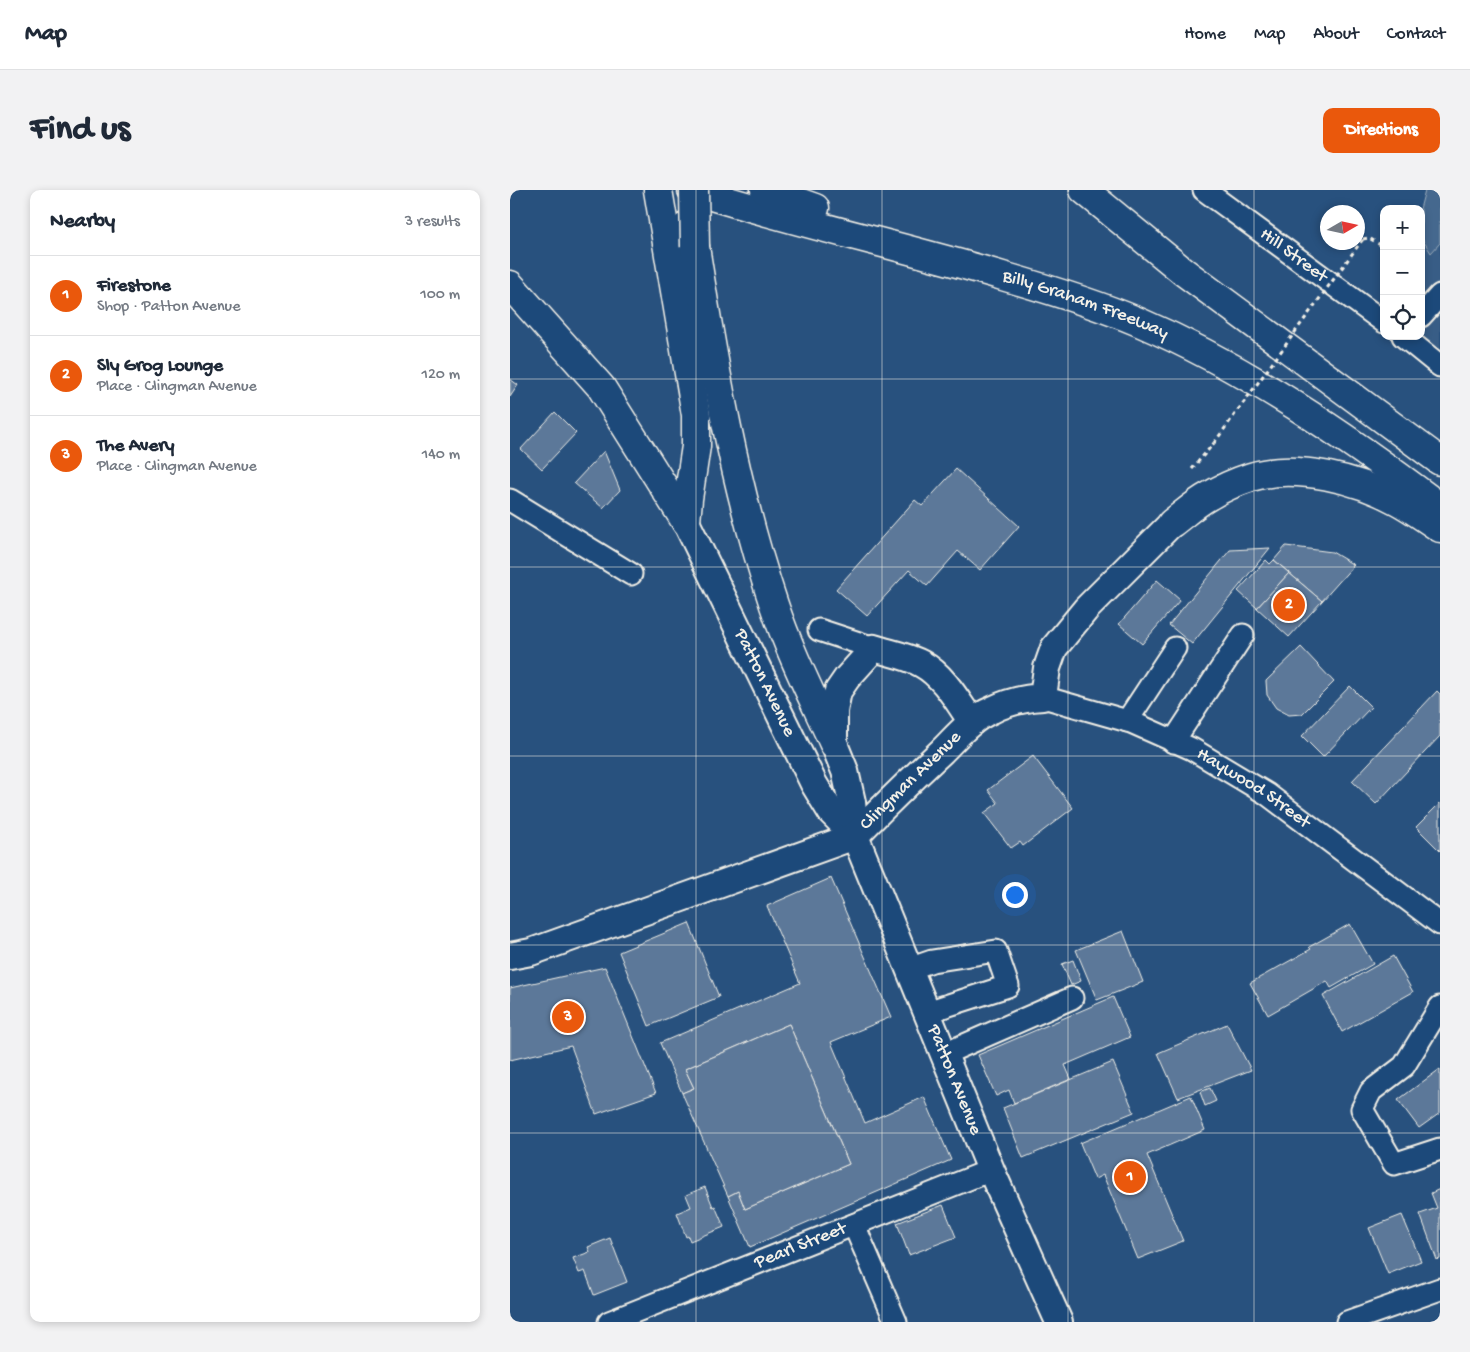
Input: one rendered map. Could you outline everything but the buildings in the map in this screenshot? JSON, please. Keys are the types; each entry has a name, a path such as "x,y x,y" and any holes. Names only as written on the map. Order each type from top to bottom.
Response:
{"highway":[{"path":"658,190 696,414 696,446 686,522"},
{"path":"680,190 686,222 695,247"},
{"path":"693,190 695,247 719,391 752,530 774,605 799,667 834,744"},
{"name":"Billy Graham Freeway","path":"693,190 748,208 910,249 1062,293 1139,322 1236,370 1312,416 1378,460 1440,507"},
{"path":"765,190 802,204 891,228 910,249"},
{"path":"1084,190 1184,272 1440,461"},
{"path":"510,285 601,387 686,522"},
{"path":"1172,524 1207,497 1233,484 1252,476 1288,472 1313,473 1368,487 1399,501 1440,528"}],"main road":[{"name":"Patton Avenue","path":"686,522 814,784 831,812 854,836"},
{"path":"1043,697 1047,668 1054,648 1086,609 1172,524"},
{"path":"834,744 834,711 838,691 874,648 920,662 929,668 939,677 972,722"},
{"name":"Clingman Avenue","path":"510,956 531,952 854,836 972,722 991,710 1009,703 1027,698 1043,697"},
{"name":"Patton Avenue","path":"834,744 845,771 852,802 854,836 991,1170 1059,1322"}],"street":[{"name":"Hill Street","path":"1204,190 1380,319"},
{"path":"1425,312 1440,296"},
{"path":"1408,340 1440,366"},
{"path":"510,500 631,574"},
{"path":"819,630 874,648"},
{"path":"1173,742 1243,635"},
{"path":"1127,721 1175,648"},
{"name":"Haywood Street","path":"1043,697 1127,721 1192,749 1267,794 1440,924"},
{"path":"909,968 932,961 996,951 1008,986 927,1012"},
{"path":"944,1054 1072,998"},
{"path":"1440,1008 1404,1066 1371,1091 1362,1109 1394,1164 1440,1149"},
{"name":"Pearl Street","path":"609,1322 991,1170"},
{"path":"854,1225 896,1322"},
{"path":"1346,1322 1440,1289"}],"path":[{"path":"1192,469 1214,443 1363,239 1369,238 1380,245"}],"shaded area":[{"path":"1425,190 1440,190 1440,243 1431,253 1425,243 1425,205 1421,205"},
{"path":"1440,196 1440,350 1425,339 1425,221"}],"place":[{"name":"Sly Grog Lounge","path":"1289,605"},
{"name":"The Avery","path":"568,1017"},
{"name":"Firestone","path":"1130,1177"}]}
